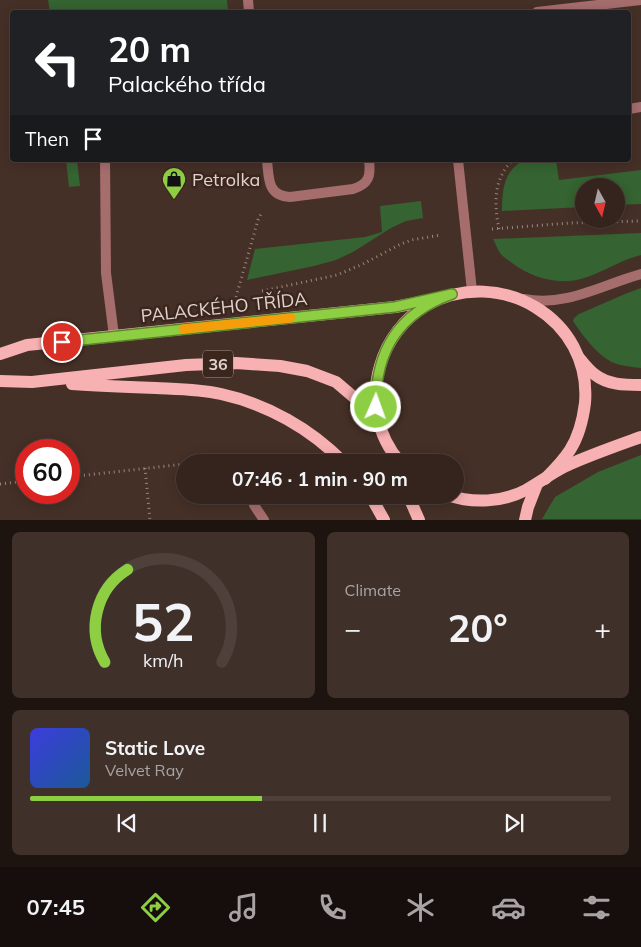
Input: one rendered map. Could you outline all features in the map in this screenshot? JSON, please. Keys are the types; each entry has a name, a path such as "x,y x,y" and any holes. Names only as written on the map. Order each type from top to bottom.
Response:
{"main road":[{"name":"36","path":"393,454 383,434 376,407 375,390 382,358 398,330 409,318 437,300 452,294 472,291 512,296 529,303 545,313 570,340 584,376 584,414 578,432 570,449 559,465 541,481 511,496 493,500 474,501 464,499"},
{"name":"PALACKÉHO TŘÍDA","path":"0,354 27,345 395,307 452,294"},
{"name":"36","path":"578,357 594,374 606,381 618,385 641,385"},
{"name":"36","path":"0,381 32,382 186,365 236,363 280,366 307,371 336,382 356,400 383,434"},
{"path":"32,382 191,390 242,399 278,414 321,442 334,454"},
{"path":"383,434 391,454"},
{"path":"525,520 528,506 541,481 571,464 641,437"},
{"path":"375,504 384,520"},
{"path":"412,504 419,520"}],"lane":[{"path":"554,10 641,0"},
{"path":"105,162 106,273 114,336"},
{"path":"267,162 271,187 275,193 290,197 361,187 366,183 369,176 369,162"},
{"path":"458,162 472,291"},
{"path":"512,296 535,301 554,301 570,298 641,274"},
{"path":"254,505 264,520"}],"path":[{"path":"499,229 495,210 496,193 500,177 511,162"},
{"path":"236,297 258,220 275,193"},
{"path":"278,287 337,275 411,240 466,231 570,223 641,221"},
{"path":"80,476 176,465"},
{"path":"145,468 150,520"},
{"path":"0,484 15,482"}],"green space":[{"path":"48,0 227,0 228,10 50,10"},
{"path":"66,162 77,162 80,186 69,187"},
{"path":"520,162 556,162 559,180 575,178 575,207 502,211 504,188 508,175"},
{"path":"641,170 641,204 625,205 625,178 575,178"},
{"path":"421,201 423,218 406,221 391,228 353,252 336,260 247,280 255,249 365,237 382,232 380,206"},
{"path":"641,233 641,255 584,278 565,281 546,279 528,273 501,254 493,239"},
{"path":"641,288 641,368 620,365 608,360 591,345 573,321 579,314"},
{"path":"641,455 641,519 542,519 555,497 598,472"}],"slow traffic":[{"path":"183,329 291,318"}],"place":[{"name":"Petrolka","path":"174,200"}],"route":[{"path":"62,342 395,307 452,294 422,308 398,330 382,358 377,374 375,390 376,407"}]}
